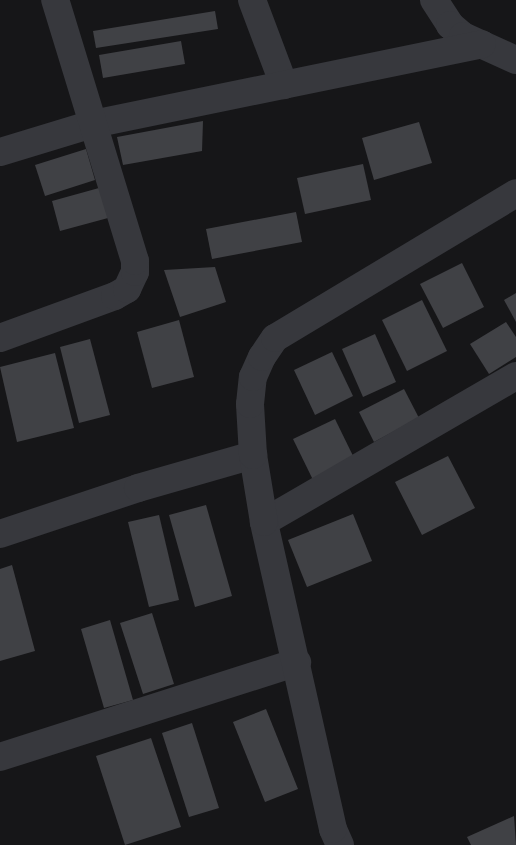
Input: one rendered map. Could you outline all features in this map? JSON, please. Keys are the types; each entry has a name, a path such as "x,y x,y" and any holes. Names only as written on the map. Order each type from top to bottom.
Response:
{"street":[{"path":"0,338 115,296 132,282 135,261 55,0"},
{"path":"252,0 284,85"},
{"path":"434,0 450,26 463,36 516,60"},
{"path":"0,152 93,124 482,44"},
{"path":"340,845 333,829 264,522 252,455 249,404 253,377 262,357 275,338 516,193"},
{"path":"264,522 516,376"},
{"path":"0,534 138,488 252,455"},
{"path":"0,757 297,662"}],"building":[{"path":"215,11 218,29 96,48 93,31"},
{"path":"181,41 185,64 103,78 99,55"},
{"path":"203,121 202,151 123,165 117,137"},
{"path":"419,122 432,163 374,180 362,138"},
{"path":"86,149 95,180 45,196 35,165"},
{"path":"363,164 371,200 305,214 297,178"},
{"path":"99,188 108,218 60,231 52,201"},
{"path":"296,212 302,242 212,259 206,229"},
{"path":"462,263 484,307 443,328 420,284"},
{"path":"215,267 226,302 180,317 164,270"},
{"path":"516,293 516,322 504,300"},
{"path":"422,300 447,351 407,371 382,320"},
{"path":"179,320 194,377 152,388 137,332"},
{"path":"506,322 516,337 516,357 489,374 470,344"},
{"path":"375,334 396,382 363,397 342,349"},
{"path":"90,339 110,415 79,423 60,347"},
{"path":"332,352 353,396 315,415 294,370"},
{"path":"55,353 74,428 17,442 0,367"},
{"path":"404,389 419,418 374,442 359,412"},
{"path":"335,419 356,462 314,482 293,439"},
{"path":"448,456 475,508 422,535 395,482"},
{"path":"206,505 232,596 195,607 169,515"},
{"path":"353,514 372,561 307,587 288,540"},
{"path":"159,515 179,600 149,607 128,522"},
{"path":"12,565 35,651 0,661 0,569"},
{"path":"152,613 174,684 143,694 120,623"},
{"path":"110,620 133,700 104,708 81,629"},
{"path":"266,709 298,789 265,802 233,722"},
{"path":"192,723 219,808 189,817 162,733"},
{"path":"151,738 181,827 125,845 96,756"},
{"path":"514,816 516,845 471,845 467,837"}]}
